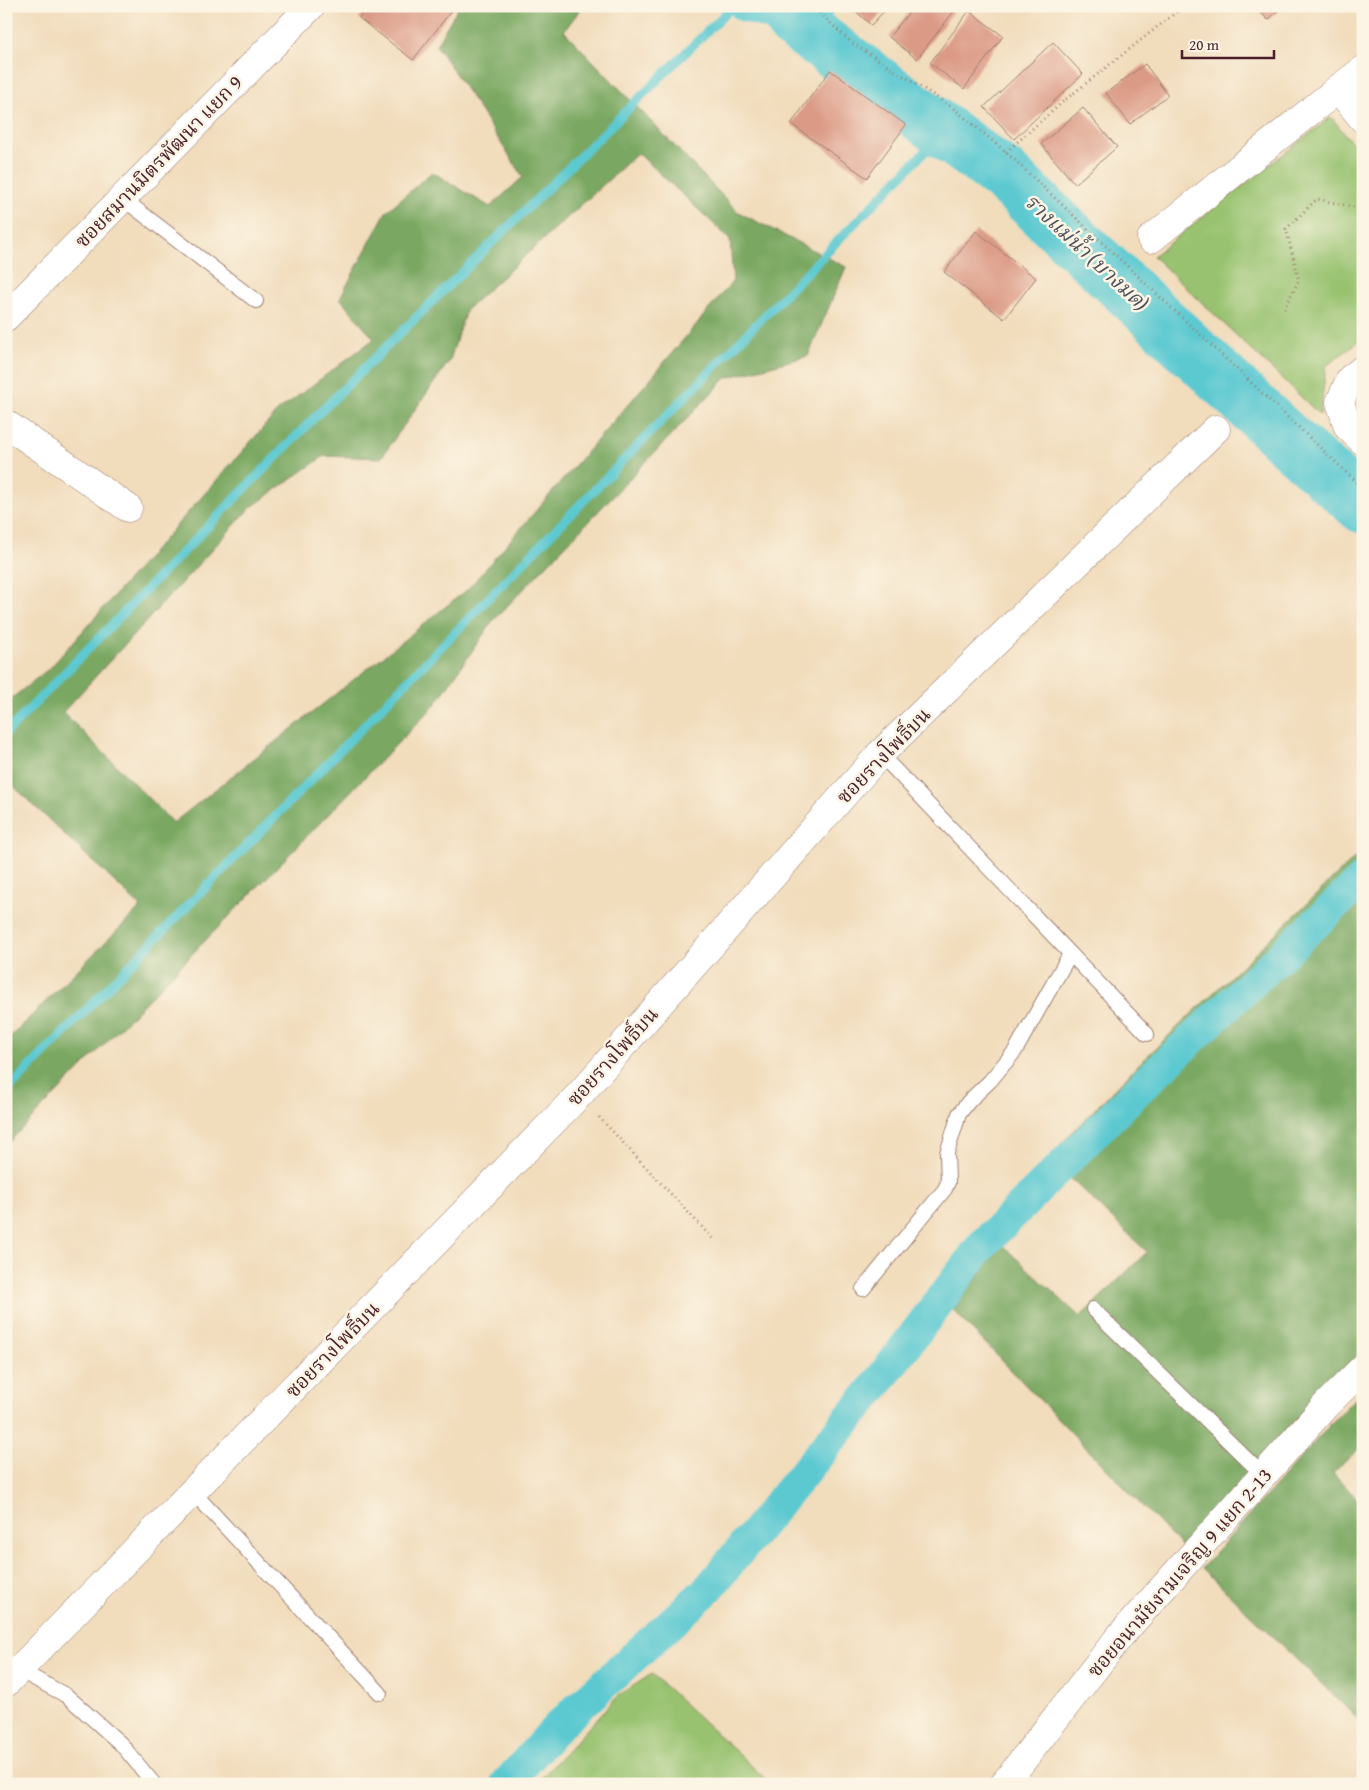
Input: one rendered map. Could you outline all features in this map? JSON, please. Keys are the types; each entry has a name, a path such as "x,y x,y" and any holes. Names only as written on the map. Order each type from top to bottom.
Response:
{"street":[{"name":"ซอยสมานมิตรพัฒนา แยก 9","path":"6,317 311,6"},
{"path":"1151,239 1363,70"},
{"path":"1338,89 1363,119"},
{"path":"1363,369 1350,379 1340,402 1348,427 1363,441"},
{"path":"6,424 128,508"},
{"name":"ซอยรางโพธิ์บน","path":"13,1677 578,1095 880,754 1216,429"},
{"name":"ซอยอนามัยงามเจริญ 9 แยก 2-13","path":"1004,1784 1120,1636 1325,1406 1363,1368"}],"lane":[{"path":"122,198 256,301"},
{"path":"880,754 1147,1034"},
{"path":"863,1289 945,1189 948,1182 946,1152 960,1114 1015,1051 1070,954"},
{"path":"1093,1309 1263,1475"},
{"path":"193,1492 380,1693"},
{"path":"13,1677 67,1696 121,1744 149,1782"}],"path":[{"path":"812,6 852,43 952,107 1006,152 1363,488"},
{"path":"1006,152 1065,100 1184,6"},
{"path":"1284,309 1299,280 1286,229 1317,199 1363,210"},
{"path":"578,1095 715,1241"}],"green space":[{"path":"459,6 583,6 564,31 738,212 846,267 808,356 726,378 492,622 434,706 6,1145 6,1041 141,907 6,779 6,703 51,667 278,411 374,339 340,298 386,212 432,172 490,207 523,177 436,45","holes":["638,153 730,239 733,281 468,589 173,823 63,712 250,508 324,456 381,458 450,360 466,310"]},
{"path":"1331,117 1363,156 1363,338 1326,366 1320,415 1153,256"},
{"path":"1363,850 1363,1350 1311,1402 1183,1548 953,1310 1002,1245 1080,1317 1147,1252 1071,1179 1058,1147 1135,1068"},
{"path":"1363,1392 1363,1445 1333,1473 1363,1505 1363,1724 1202,1568 1347,1406"},
{"path":"652,1674 771,1784 536,1784 619,1695"}],"building":[{"path":"368,6 455,6 413,60 359,18"},
{"path":"850,6 889,6 871,25"},
{"path":"914,6 958,6 917,59 889,37"},
{"path":"1255,6 1283,6 1268,20"},
{"path":"969,11 1003,36 964,89 930,63"},
{"path":"1053,42 1083,74 1014,139 984,107"},
{"path":"1145,64 1168,95 1130,124 1106,93"},
{"path":"830,70 906,125 867,178 791,124"},
{"path":"1083,108 1117,147 1075,184 1041,144"},
{"path":"976,231 1036,278 1004,319 944,272"}],"waterway":[{"path":"6,733 316,416 733,6"},
{"path":"745,6 792,21"},
{"name":"รางแม่น้ำ (บางมด)","path":"806,6 792,21 1005,176 1290,442 1363,506"},
{"path":"6,1092 944,132"},
{"path":"506,1784 558,1726 708,1589 873,1389 982,1245 1145,1083 1363,879"}]}
